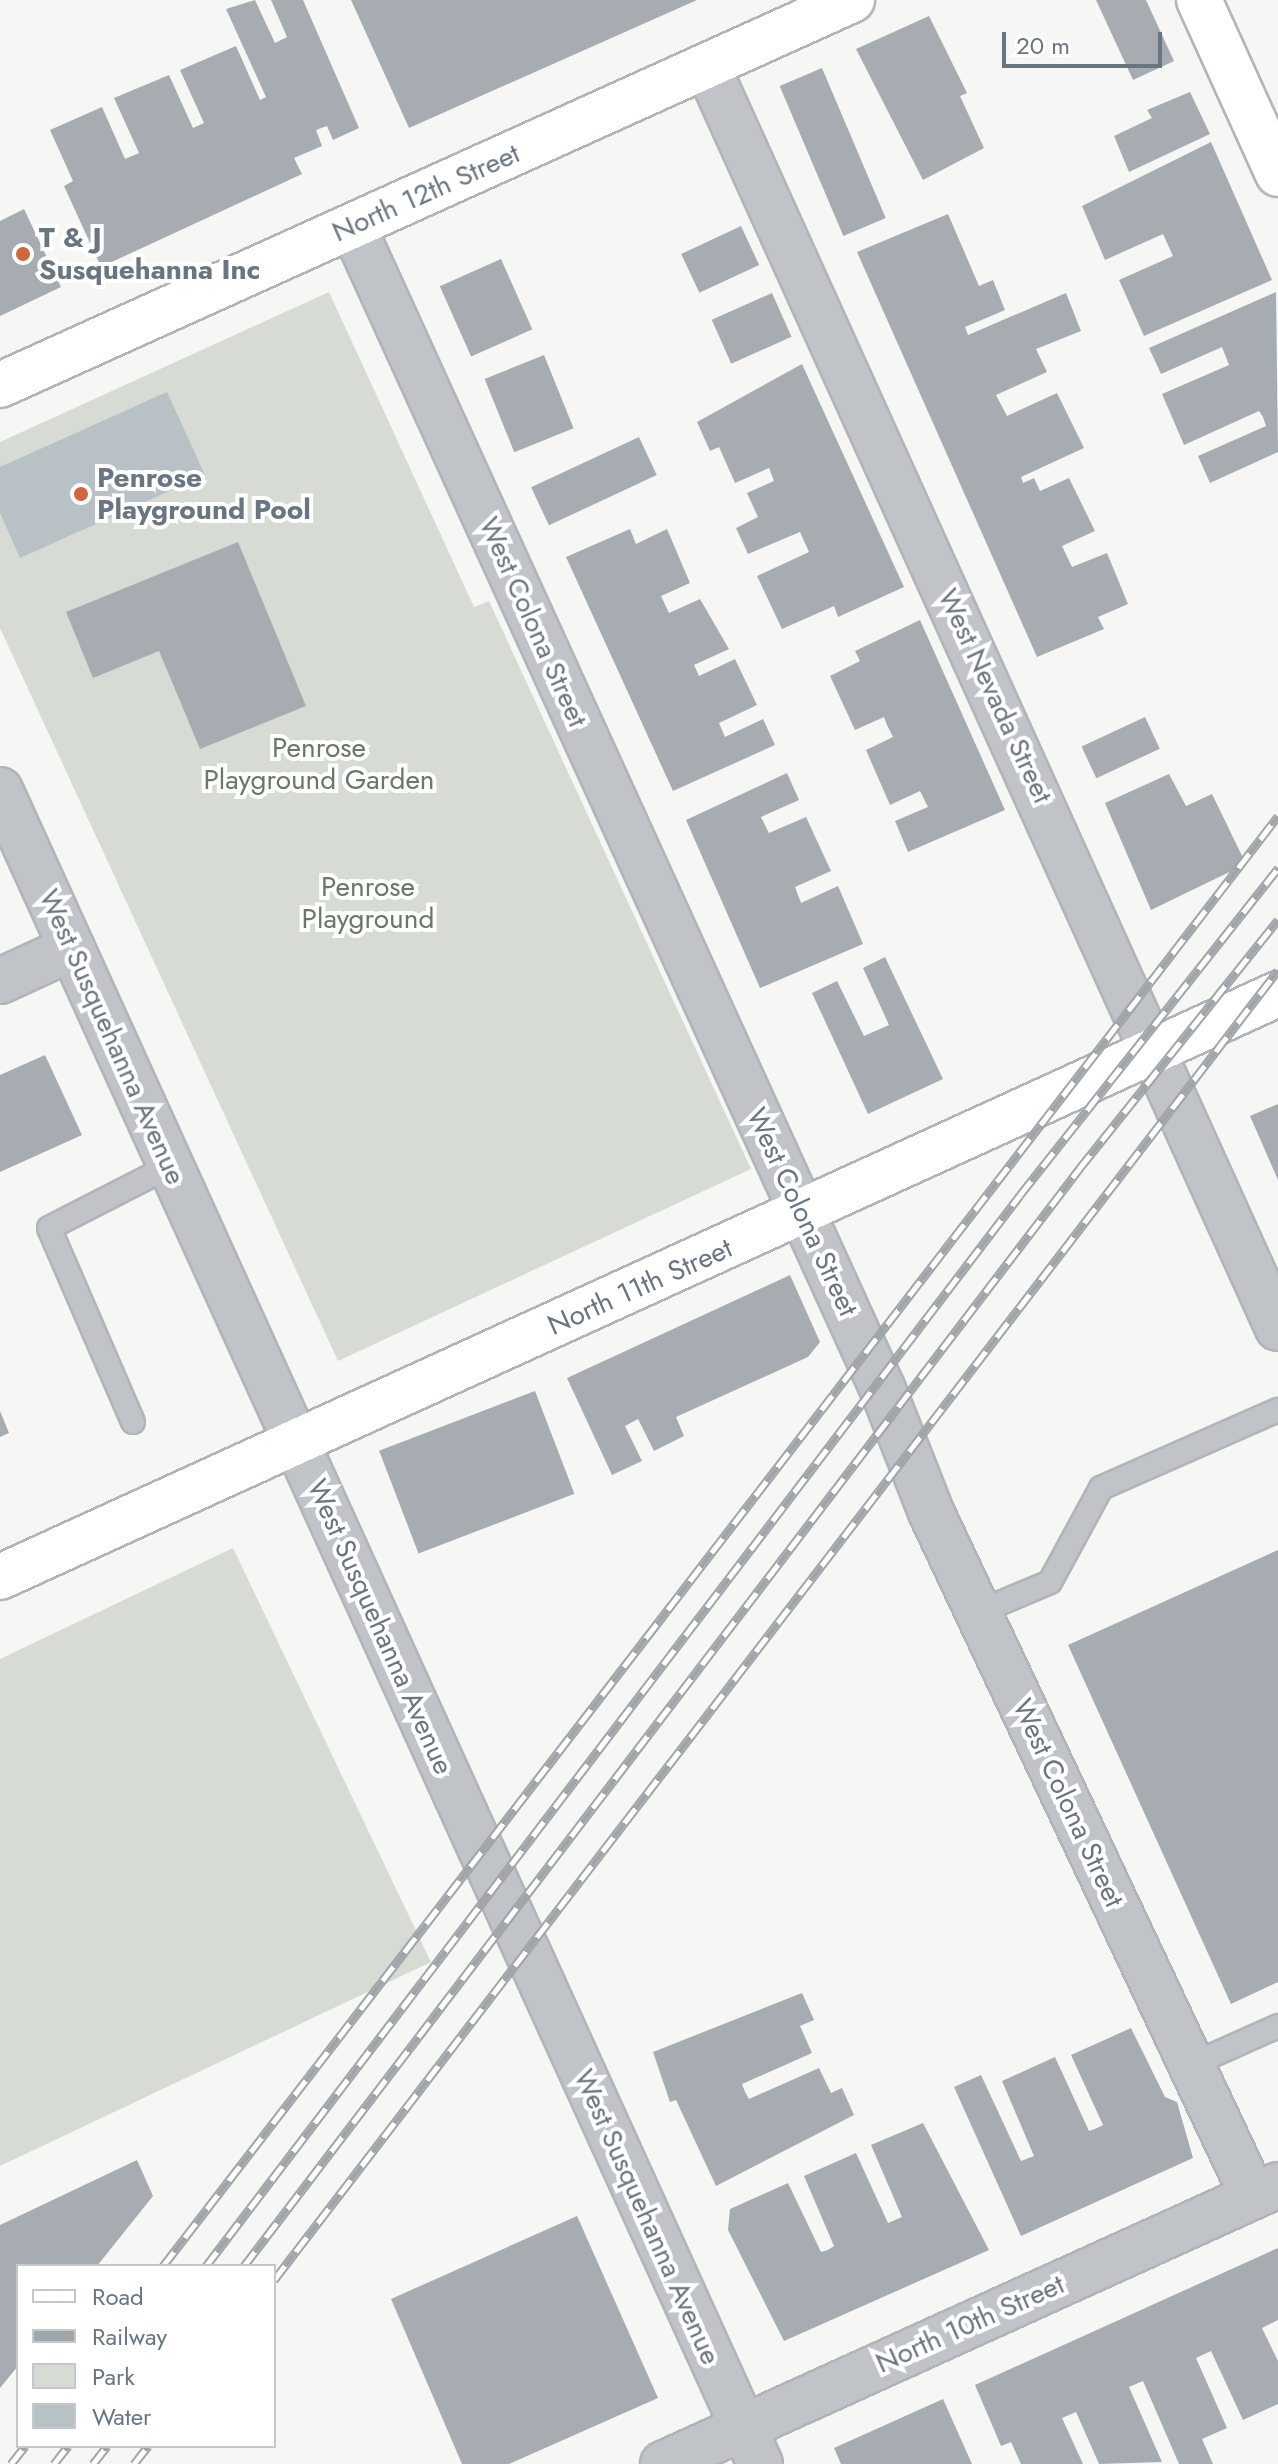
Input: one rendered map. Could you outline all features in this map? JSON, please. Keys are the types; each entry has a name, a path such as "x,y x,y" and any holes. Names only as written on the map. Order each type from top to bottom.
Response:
{"main road":[{"name":"North 12th Street","path":"0,385 852,0"},
{"path":"1199,0 1278,174"},
{"name":"North 11th Street","path":"0,1577 1278,994"}],"street":[{"name":"West Nevada Street","path":"707,66 1158,1051 1278,1328"},
{"name":"West Colona Street","path":"353,227 802,1213 979,1612 1191,2065 1265,2190"},
{"name":"West Susquehanna Avenue","path":"0,790 751,2446"},
{"path":"0,981 72,948"},
{"name":"North 10th Street","path":"663,2464 751,2446 1265,2190"}],"lane":[{"path":"133,1422 49,1228 170,1166"},
{"path":"979,1612 1050,1582 1101,1488 1278,1410"},
{"path":"1191,2065 1278,2026"}],"green space":[{"name":"Penrose Playground","path":"329,292 474,607 489,601 751,1169 338,1361 0,628 0,442"},
{"path":"233,1548 431,1962 0,2166 0,1659"}],"water":[{"name":"Penrose Playground Pool","path":"167,392 205,475 20,558 0,513 0,467"}],"building":[{"path":"255,0 275,43 287,37 271,0 303,0 359,128 333,140 327,126 316,130 322,146 294,158 302,174 101,267 64,186 73,181 50,130 102,107 125,159 139,153 114,98 169,75 193,128 204,123 180,70 236,46 260,100 266,97 226,9"},
{"path":"351,0 697,0 409,128"},
{"path":"1096,0 1146,0 1174,61 1133,80"},
{"path":"929,16 967,93 960,96 984,148 923,180 856,49"},
{"path":"822,68 886,218 843,236 780,86"},
{"path":"1190,92 1210,134 1129,172 1114,136 1152,118 1147,110"},
{"path":"1211,142 1272,280 1144,336 1119,280 1173,256 1163,234 1105,260 1082,206"},
{"name":"T & J Susquehanna Inc","path":"24,209 61,287 0,316 0,221"},
{"path":"948,214 979,286 993,280 1005,310 965,327 968,335 1066,293 1081,331 1036,349 1047,372 996,395 1007,416 1057,393 1084,448 1021,477 1023,483 1034,478 1040,491 1069,478 1095,531 1062,546 1072,567 1107,553 1128,604 1098,617 1104,629 1037,657 857,252"},
{"path":"741,226 759,265 699,293 681,254"},
{"path":"501,259 532,329 471,357 440,286"},
{"path":"1276,292 1278,452 1210,483 1198,456 1266,426 1263,417 1259,411 1184,445 1162,394 1229,365 1222,347 1161,374 1149,348"},
{"path":"772,293 792,337 731,364 712,320"},
{"path":"544,355 574,428 514,452 485,379"},
{"path":"802,364 904,587 838,617 834,606 782,629 757,576 809,552 800,532 748,554 736,528 758,517 747,493 774,481 769,468 735,483 719,447 710,451 697,422"},
{"path":"639,437 657,475 549,525 531,487"},
{"path":"630,529 636,544 667,529 690,583 661,596 669,613 700,599 729,649 694,665 699,676 735,659 757,705 719,723 725,737 763,719 775,745 673,791 566,557"},
{"path":"238,542 306,706 200,749 159,651 93,678 66,612"},
{"path":"920,620 1005,810 908,852 895,821 928,807 920,791 890,805 866,750 893,737 884,717 855,730 830,676 860,661 855,651"},
{"path":"1145,717 1160,749 1096,778 1082,747"},
{"path":"787,773 799,800 761,817 769,833 806,817 831,871 795,887 801,903 838,886 863,944 760,988 686,820"},
{"path":"1169,774 1186,806 1212,794 1246,864 1151,910 1105,803"},
{"path":"885,957 943,1079 868,1114 812,993 837,981 864,1036 889,1025 863,968"},
{"path":"45,1055 82,1135 0,1172 0,1075"},
{"path":"1278,1104 1278,1180 1250,1116"},
{"path":"790,1275 820,1342 808,1357 676,1417 684,1436 654,1451 638,1419 625,1426 642,1461 612,1475 567,1378"},
{"path":"535,1391 574,1494 419,1554 379,1451"},
{"path":"0,1411 9,1433 0,1437"},
{"path":"1278,1550 1278,1982 1231,2004 1068,1645"},
{"path":"802,1993 814,2020 800,2026 812,2053 742,2084 745,2092 749,2099 819,2068 831,2093 842,2088 854,2115 716,2186 676,2100 670,2102 653,2052"},
{"path":"1131,2028 1165,2097 1177,2102 1193,2158 1021,2236 954,2087 981,2075 1021,2161 1034,2156 1002,2081 1055,2057 1089,2131 1095,2129 1103,2125 1071,2055"},
{"path":"923,2123 989,2250 784,2341 728,2230 730,2209 788,2183 821,2252 828,2250 834,2246 804,2176 856,2153 888,2223 902,2217 871,2145"},
{"path":"137,2160 153,2196 99,2264 16,2264 16,2368 0,2388 0,2225"},
{"path":"577,2216 658,2398 509,2464 462,2464 391,2299"},
{"path":"1278,2248 1278,2320 1262,2328 1278,2361 1278,2404 1243,2420 1211,2351 1196,2358 1227,2428 1202,2439 1213,2464 1179,2464 1143,2381 1129,2387 1162,2462 1099,2464 1076,2412 1062,2418 1083,2464 1021,2464 1011,2442 1001,2446 975,2385"},
{"path":"943,2399 972,2464 841,2464 834,2448"}],"railway":[{"path":"165,2264 1278,816"},
{"path":"208,2264 1020,1195 1278,868"},
{"path":"246,2264 1079,1169 1278,920"},
{"path":"276,2277 1278,970"},
{"path":"11,2464 23,2448"},
{"path":"54,2464 66,2448"},
{"path":"93,2464 105,2448"},
{"path":"134,2464 146,2448"}],"place":[{"name":"T & J Susquehanna Inc","path":"23,254"},
{"name":"Penrose Playground Pool","path":"81,494"}],"park label":[{"name":"Penrose Playground Garden","path":"319,764"}]}
